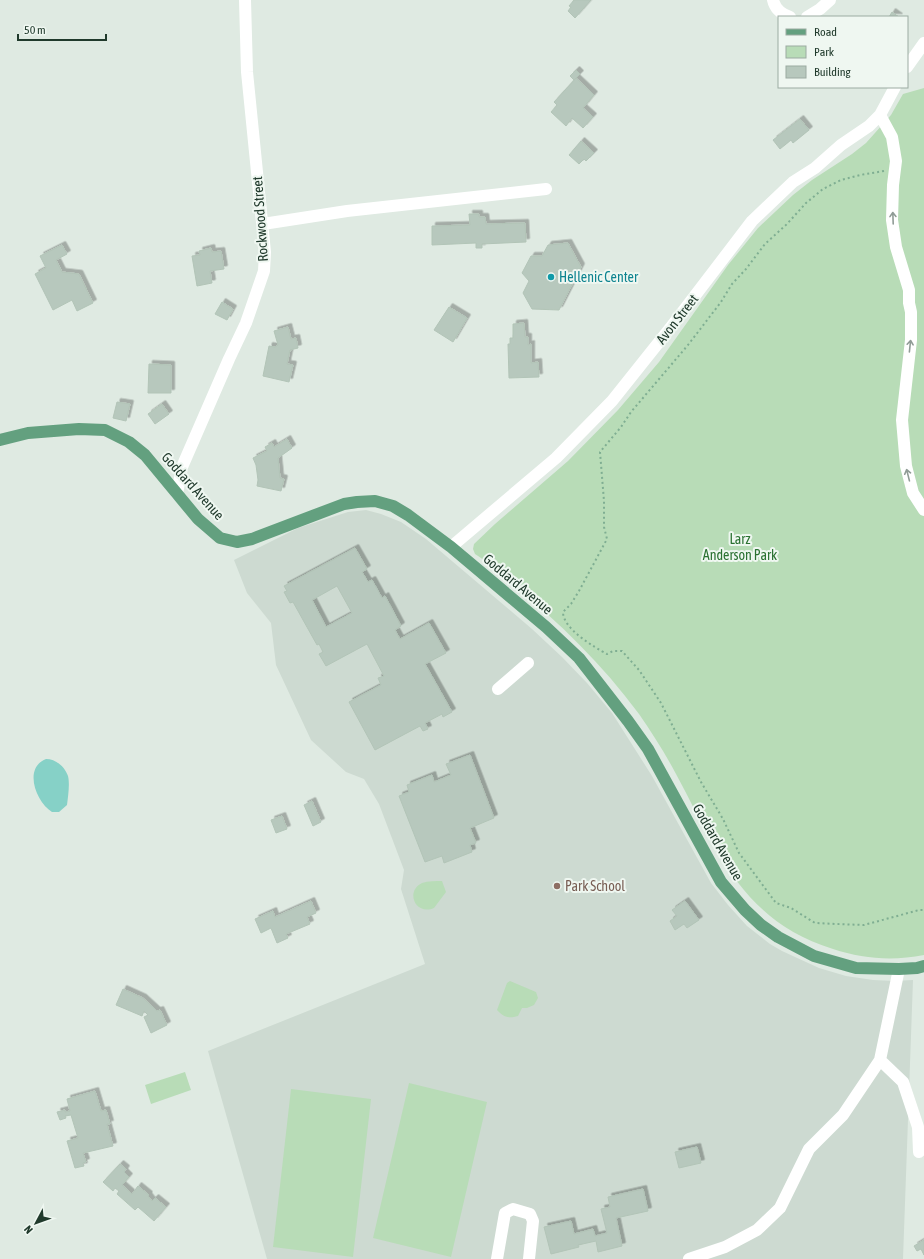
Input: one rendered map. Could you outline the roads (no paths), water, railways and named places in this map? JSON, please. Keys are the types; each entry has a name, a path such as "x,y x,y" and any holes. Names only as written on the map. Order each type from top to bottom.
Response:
{"main road":[{"name":"Goddard Avenue","path":"0,440 28,433 79,429 106,430 129,442 145,455 198,519 220,538 237,542 252,539 344,504 375,501 392,506 408,515 451,547 546,627 584,664 648,749 721,882 745,910 761,925 778,937 814,956 856,968 899,969 924,966"}],"street":[{"name":"Rockwood Street","path":"177,494 182,467 228,359 246,323 264,271 265,252 263,224 247,72 245,0"},
{"path":"773,0 774,6 783,15 786,16"},
{"path":"809,16 820,9 830,0"},
{"path":"908,66 924,43"},
{"name":"Avon Street","path":"451,547 556,458 612,401 752,221 793,182 815,168 841,145 869,126 880,115 894,88"},
{"path":"880,115 892,137 896,161 892,220 901,268 909,290 911,312 911,340 902,420 906,466 913,493 924,510"},
{"path":"263,224 346,211 546,189"},
{"path":"498,689 528,663"},
{"path":"689,1259 726,1246 757,1230 780,1208 809,1149 843,1115 880,1060 899,969"},
{"path":"880,1060 902,1082 918,1127 919,1152"},
{"path":"497,1259 505,1213 512,1209 530,1214 533,1222 529,1259"}],"water":[{"path":"46,759 53,760 60,764 65,770 69,779 67,805 59,812 52,812 46,807 41,801 34,785 35,770 39,763"}],"place":[{"name":"Hellenic Center","path":"551,277"},
{"name":"Park School","path":"557,886"}],"park label":[{"name":"Larz Anderson Park","path":"740,548"}]}
